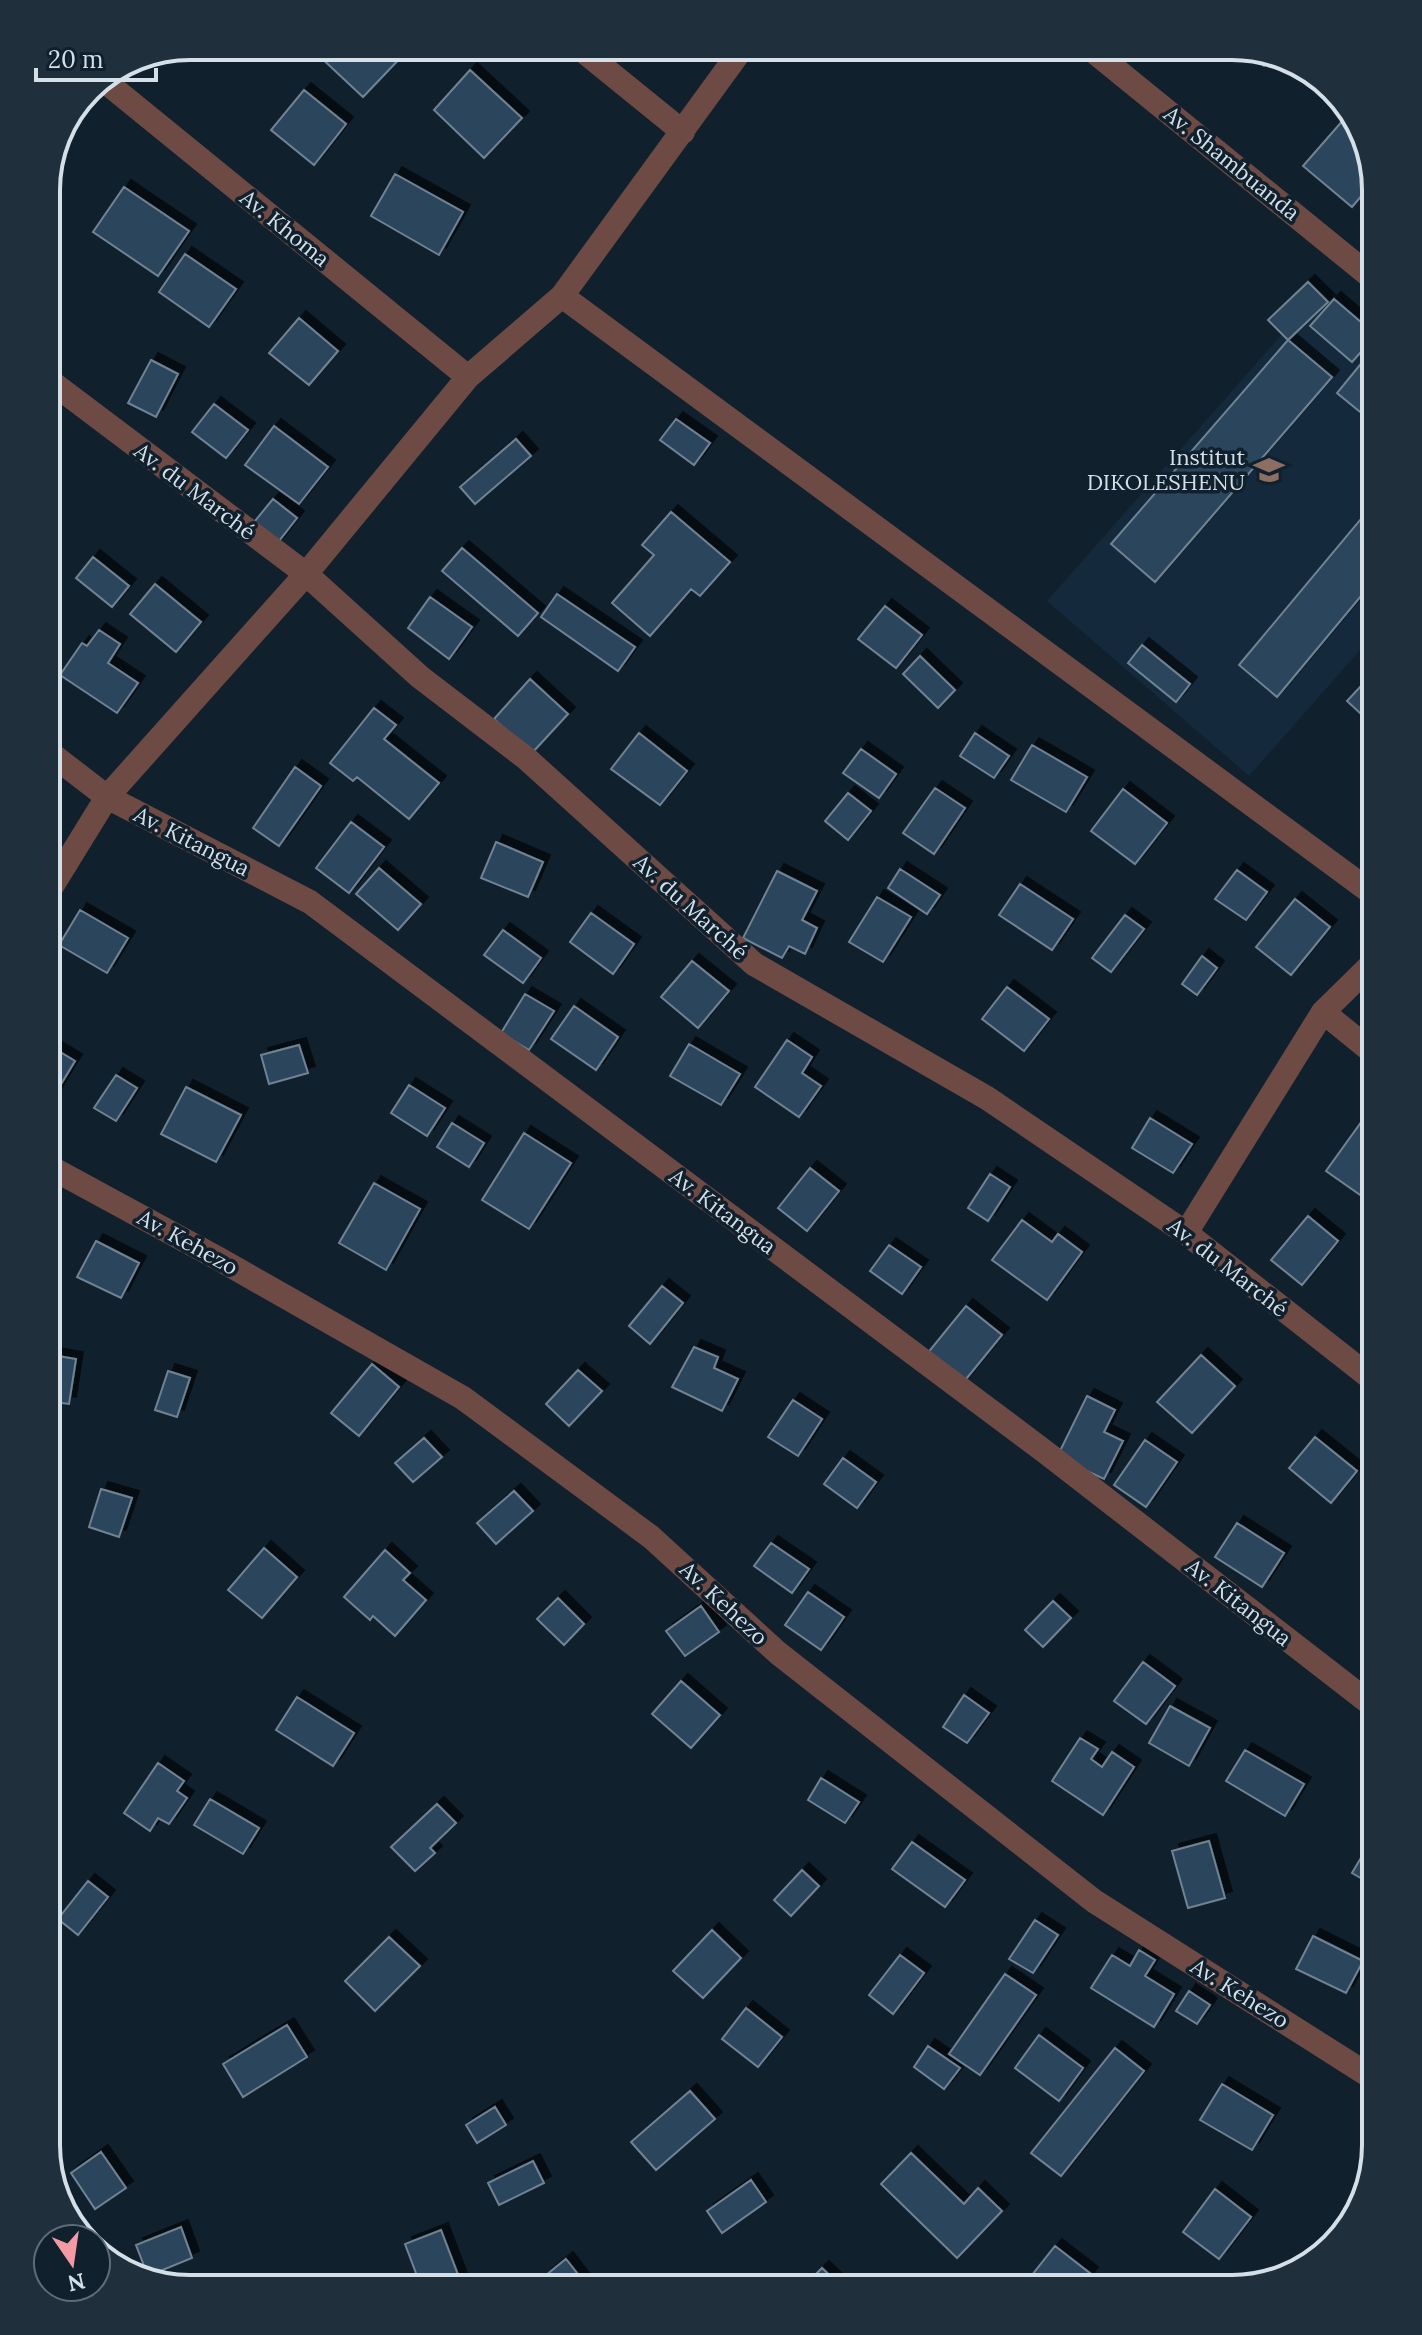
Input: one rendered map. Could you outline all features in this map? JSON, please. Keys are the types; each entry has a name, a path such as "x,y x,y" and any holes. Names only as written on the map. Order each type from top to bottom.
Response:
{"street":[{"path":"594,60 683,132"},
{"path":"60,873 107,797 306,574 468,377 562,296 734,60"},
{"name":"Av. Shambuanda","path":"1104,60 1362,270"},
{"name":"Av. Khoma","path":"112,87 468,377"},
{"path":"562,296 1362,886"},
{"name":"Av. du Marché","path":"60,389 306,574 420,677 527,759 754,964 987,1098 1186,1233 1362,1371"},
{"name":"Av. Kitangua","path":"60,761 107,797 310,902 1031,1442 1362,1697"},
{"path":"1186,1233 1323,1012 1362,974"},
{"path":"1323,1012 1362,1044"},
{"name":"Av. Kehezo","path":"60,1173 463,1398 651,1537 778,1653 1094,1901 1362,2071"}],"shaded area":[{"name":"Institut DIKOLESHENU","path":"1320,291 1362,327 1362,648 1249,776 1047,601"}],"building":[{"path":"323,60 398,60 363,97"},
{"path":"470,70 522,118 484,158 434,110"},
{"path":"304,90 346,124 314,165 271,130"},
{"path":"1342,121 1355,148 1362,195 1352,207 1303,166"},
{"path":"395,174 463,212 439,255 371,216"},
{"path":"124,187 189,231 158,276 93,232"},
{"path":"185,254 236,289 209,327 159,292"},
{"path":"1308,282 1328,302 1288,340 1268,320"},
{"path":"1334,299 1362,323 1362,351 1352,362 1310,326"},
{"path":"299,318 338,351 309,385 269,353"},
{"path":"1288,340 1332,377 1155,582 1111,544"},
{"path":"151,360 178,374 156,417 128,403"},
{"path":"1362,362 1362,414 1337,393"},
{"path":"214,404 248,430 226,458 192,432"},
{"path":"676,419 710,443 694,465 660,440"},
{"path":"274,426 328,467 299,504 245,465"},
{"path":"516,439 531,456 475,504 460,487"},
{"path":"273,499 297,518 275,546 250,527"},
{"path":"671,512 730,562 700,596 691,589 650,636 612,603 654,555 642,545"},
{"path":"1362,518 1362,595 1277,697 1239,665"},
{"path":"462,548 538,613 518,636 442,571"},
{"path":"93,557 129,586 112,607 76,578"},
{"path":"155,584 201,622 176,652 130,614"},
{"path":"557,594 635,647 618,671 541,617"},
{"path":"430,597 472,627 449,659 408,628"},
{"path":"885,606 922,635 896,668 858,639"},
{"path":"99,630 120,644 108,663 138,683 117,713 60,675 82,643 87,646"},
{"path":"1142,645 1190,684 1176,702 1128,663"},
{"path":"920,656 955,690 938,708 903,674"},
{"path":"530,679 568,714 532,753 494,719"},
{"path":"1362,685 1362,715 1347,701"},
{"path":"374,708 396,725 384,739 439,783 409,819 357,777 353,781 330,763"},
{"path":"639,733 687,771 660,805 611,769"},
{"path":"975,733 1009,756 994,778 960,756"},
{"path":"1032,745 1087,777 1066,812 1011,780"},
{"path":"861,749 896,774 879,798 843,773"},
{"path":"295,767 321,786 279,846 253,828"},
{"path":"935,788 965,808 934,854 903,833"},
{"path":"1123,789 1167,823 1135,864 1091,831"},
{"path":"848,793 871,811 848,840 825,821"},
{"path":"351,822 384,847 349,893 316,868"},
{"path":"496,842 543,862 528,897 481,878"},
{"path":"379,868 421,904 398,930 356,894"},
{"path":"900,869 940,895 927,914 888,888"},
{"path":"1237,870 1267,892 1246,920 1215,899"},
{"path":"777,871 817,891 802,920 817,928 805,954 789,946 782,958 743,938"},
{"path":"1020,884 1073,919 1052,950 999,915"},
{"path":"877,897 911,917 883,962 849,942"},
{"path":"1295,899 1330,927 1291,975 1256,947"},
{"path":"80,910 128,938 107,973 60,943"},
{"path":"591,913 634,944 613,974 570,942"},
{"path":"1125,915 1144,929 1111,972 1092,958"},
{"path":"503,930 541,958 523,983 484,955"},
{"path":"1202,956 1217,968 1197,995 1182,984"},
{"path":"692,961 729,991 698,1028 661,997"},
{"path":"1007,987 1049,1019 1024,1051 982,1019"},
{"path":"525,994 554,1011 529,1050 501,1033"},
{"path":"574,1006 618,1037 596,1070 551,1039"},
{"path":"787,1040 812,1057 802,1073 821,1086 799,1117 755,1087"},
{"path":"689,1044 740,1074 721,1105 670,1076"},
{"path":"299,1045 308,1073 269,1084 261,1055"},
{"path":"60,1052 75,1061 60,1086"},
{"path":"116,1075 137,1088 116,1121 94,1108"},
{"path":"409,1085 445,1108 427,1136 391,1113"},
{"path":"186,1087 241,1115 216,1162 161,1134"},
{"path":"1150,1118 1192,1144 1173,1173 1132,1148"},
{"path":"1362,1121 1362,1196 1326,1171"},
{"path":"452,1123 484,1143 469,1167 437,1147"},
{"path":"524,1133 571,1163 529,1229 482,1200"},
{"path":"810,1168 839,1191 807,1231 778,1208"},
{"path":"990,1174 1010,1187 988,1221 968,1208"},
{"path":"374,1183 420,1209 386,1270 339,1243"},
{"path":"1308,1216 1338,1241 1302,1285 1271,1260"},
{"path":"1022,1220 1052,1242 1058,1234 1082,1252 1047,1300 992,1260"},
{"path":"96,1241 139,1263 121,1298 77,1277"},
{"path":"889,1245 921,1267 902,1294 870,1271"},
{"path":"662,1286 683,1303 650,1344 629,1326"},
{"path":"966,1306 1002,1335 962,1384 926,1355"},
{"path":"694,1347 718,1357 714,1368 738,1379 722,1411 672,1387"},
{"path":"1201,1355 1235,1386 1192,1433 1157,1402"},
{"path":"60,1356 76,1359 69,1404 60,1403"},
{"path":"372,1364 399,1387 359,1436 331,1413"},
{"path":"578,1370 602,1391 569,1426 546,1404"},
{"path":"168,1371 190,1378 177,1417 155,1410"},
{"path":"1087,1396 1115,1410 1104,1432 1123,1441 1104,1479 1057,1457"},
{"path":"793,1400 822,1419 798,1456 768,1437"},
{"path":"1315,1437 1357,1471 1331,1503 1289,1468"},
{"path":"424,1438 442,1457 413,1482 395,1463"},
{"path":"1145,1440 1177,1462 1146,1507 1114,1485"},
{"path":"843,1458 876,1482 857,1508 824,1484"},
{"path":"101,1489 132,1498 119,1537 89,1527"},
{"path":"514,1491 533,1511 496,1544 477,1523"},
{"path":"1237,1523 1284,1553 1262,1587 1215,1557"},
{"path":"771,1543 809,1569 792,1593 754,1566"},
{"path":"264,1548 297,1577 262,1618 228,1590"},
{"path":"385,1550 410,1573 403,1580 426,1600 395,1636 373,1616 370,1620 344,1597"},
{"path":"808,1592 844,1617 821,1650 785,1625"},
{"path":"558,1598 584,1624 564,1645 537,1619"},
{"path":"1053,1601 1071,1618 1043,1647 1025,1630"},
{"path":"701,1606 719,1632 685,1656 666,1631"},
{"path":"1143,1662 1175,1686 1146,1724 1114,1701"},
{"path":"681,1681 720,1715 691,1748 652,1714"},
{"path":"964,1695 989,1713 967,1743 943,1727"},
{"path":"297,1697 354,1733 333,1766 276,1730"},
{"path":"1170,1706 1210,1728 1189,1766 1149,1743"},
{"path":"1080,1738 1098,1749 1091,1759 1102,1767 1112,1752 1134,1767 1103,1815 1052,1781"},
{"path":"1245,1750 1304,1784 1285,1816 1226,1781"},
{"path":"158,1763 184,1781 177,1791 187,1798 169,1824 158,1818 150,1831 124,1813"},
{"path":"821,1778 859,1802 845,1823 808,1800"},
{"path":"210,1799 259,1828 243,1854 194,1825"},
{"path":"437,1804 456,1823 430,1848 435,1853 415,1871 391,1847"},
{"path":"1209,1841 1225,1898 1188,1908 1172,1851"},
{"path":"912,1842 965,1880 945,1907 892,1869"},
{"path":"1362,1856 1362,1879 1352,1873"},
{"path":"802,1870 819,1886 791,1916 774,1900"},
{"path":"88,1881 108,1897 78,1935 60,1921"},
{"path":"1035,1920 1058,1935 1033,1973 1009,1959"},
{"path":"712,1930 741,1958 703,1998 673,1971"},
{"path":"1313,1936 1362,1960 1346,1993 1296,1969"},
{"path":"389,1937 420,1966 375,2011 345,1981"},
{"path":"1139,1950 1155,1960 1145,1976 1174,1994 1154,2027 1091,1988 1112,1955 1130,1966"},
{"path":"900,1955 924,1973 893,2014 869,1995"},
{"path":"1005,1974 1036,1995 980,2075 949,2054"},
{"path":"1189,1991 1210,2005 1197,2024 1176,2011"},
{"path":"746,2008 782,2037 758,2067 722,2039"},
{"path":"287,2025 307,2057 243,2097 223,2064"},
{"path":"1039,2035 1083,2068 1059,2101 1015,2068"},
{"path":"928,2046 960,2068 944,2089 914,2067"},
{"path":"1115,2048 1144,2071 1061,2176 1031,2153"},
{"path":"1222,2084 1273,2115 1252,2150 1200,2120"},
{"path":"690,2091 715,2119 656,2170 631,2142"},
{"path":"495,2107 506,2125 477,2143 466,2125"},
{"path":"101,2152 126,2188 95,2209 71,2173"},
{"path":"911,2153 964,2204 978,2188 1002,2211 957,2258 881,2184"},
{"path":"533,2161 544,2183 499,2205 488,2183"},
{"path":"751,2180 766,2202 722,2233 707,2211"},
{"path":"1215,2189 1251,2217 1219,2259 1183,2232"},
{"path":"181,2227 192,2258 160,2271 144,2267 136,2245"},
{"path":"441,2230 458,2275 417,2275 405,2244"},
{"path":"1055,2246 1091,2274 1090,2275 1032,2275"},
{"path":"566,2259 579,2275 546,2275"},
{"path":"822,2268 829,2275 815,2275"}],"place":[{"name":"Institut DIKOLESHENU","path":"1269,470"}]}
